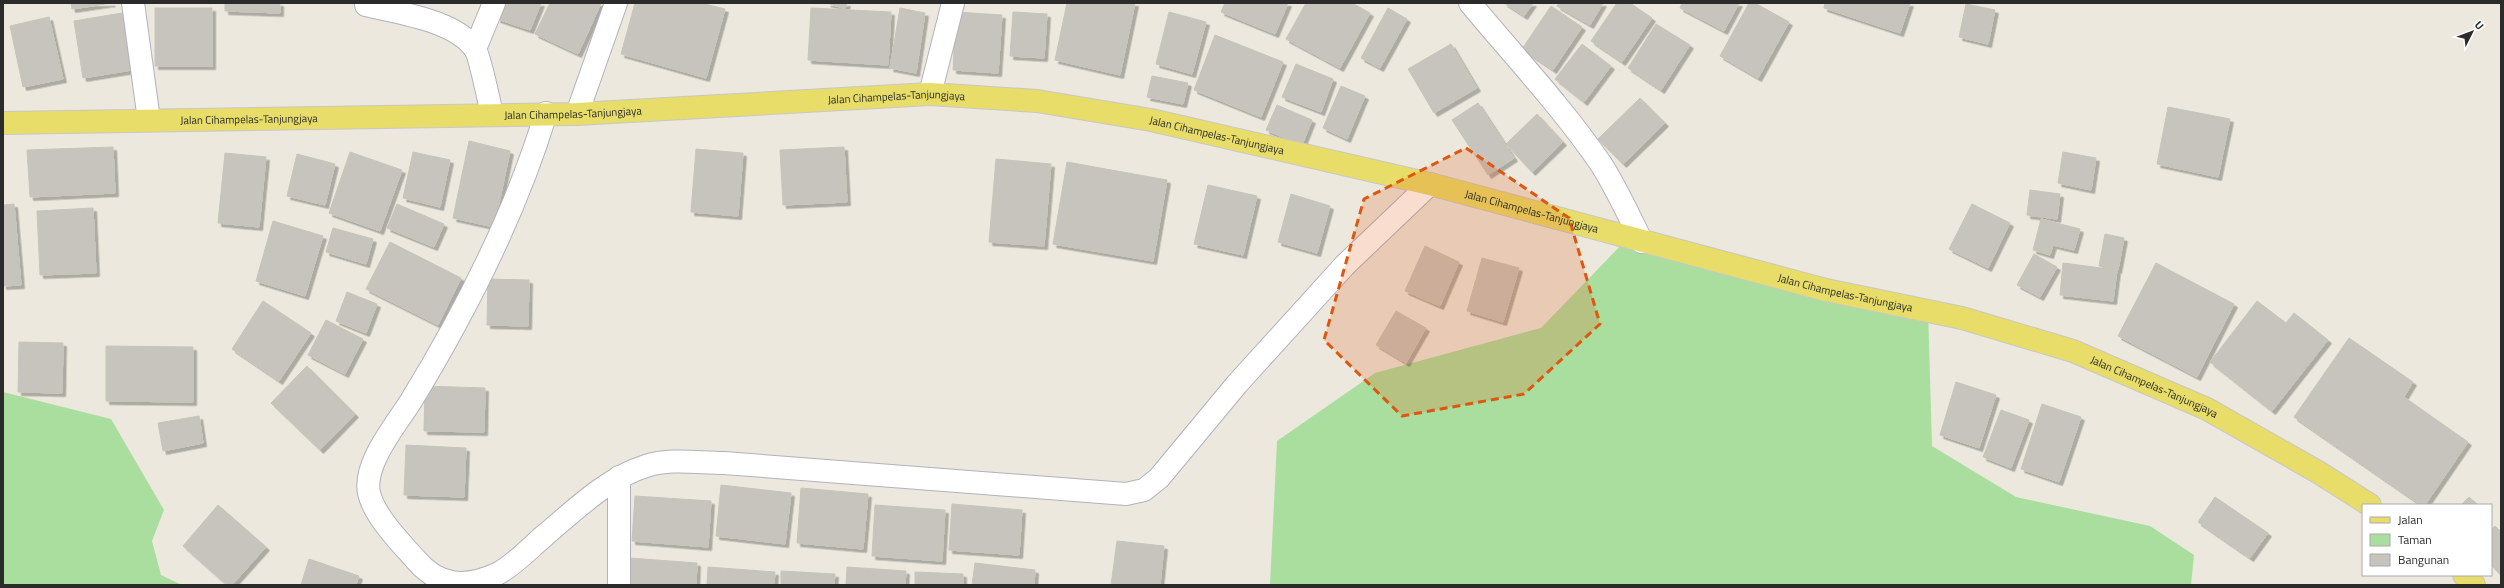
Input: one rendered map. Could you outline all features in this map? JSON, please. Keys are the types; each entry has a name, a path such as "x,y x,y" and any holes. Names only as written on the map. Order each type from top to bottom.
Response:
{"main road":[{"name":"Jalan Cihampelas-Tanjungjaya","path":"3,123 492,114 577,114 930,94 1037,101 1151,120 1430,184 1642,242 1826,290 1962,318 2072,352 2207,409 2318,472 2368,504"},
{"path":"2465,576 2474,585"}],"street":[{"path":"133,3 149,120"},
{"path":"475,49 494,3"},
{"path":"577,114 616,3"},
{"path":"930,94 952,3"},
{"path":"1470,3 1563,113 1601,164 1619,193 1642,242"},
{"path":"366,5 419,18 454,30 475,49 492,114"},
{"path":"546,114 533,157 510,216 441,351 371,465 369,493 377,511 425,571 442,580 465,585 499,573 576,509 619,477 648,465 681,462 724,463 1126,494 1144,490 1159,478 1237,384 1344,265 1430,184"},
{"path":"619,477 619,585"}],"highlighted area":[{"path":"1466,148 1569,218 1600,324 1524,394 1402,416 1324,340 1364,199"}],"green space":[{"path":"1625,241 1928,309 1932,446 2016,497 2150,526 2194,555 2191,585 1270,585 1277,441 1375,373 1541,328"},
{"path":"3,392 111,419 164,510 152,541 161,575 182,585 3,585"}],"building":[{"path":"71,3 112,3 72,9"},
{"path":"225,3 280,3 280,13 225,11"},
{"path":"503,3 541,3 530,30 497,19"},
{"path":"550,3 601,3 578,54 535,34"},
{"path":"635,3 701,3 725,9 706,78 621,54"},
{"path":"827,3 847,3 845,9"},
{"path":"1067,3 1135,3 1120,75 1055,60"},
{"path":"1225,3 1288,3 1275,34 1221,12"},
{"path":"1306,3 1352,3 1370,13 1340,68 1286,39"},
{"path":"1504,3 1533,3 1524,16"},
{"path":"1559,3 1603,3 1590,25 1557,6"},
{"path":"1617,3 1630,3 1652,18 1622,62 1591,41"},
{"path":"1682,3 1739,3 1724,31 1680,8"},
{"path":"1749,3 1755,3 1789,22 1758,78 1720,56"},
{"path":"1825,3 1910,3 1900,33 1824,8"},
{"path":"1966,4 1995,10 1988,44 1959,37"},
{"path":"1551,6 1582,27 1553,70 1522,49"},
{"path":"155,8 212,8 212,66 155,66"},
{"path":"811,8 891,12 888,65 808,60"},
{"path":"900,8 925,13 916,73 890,68"},
{"path":"1388,8 1407,19 1380,68 1361,58"},
{"path":"128,12 138,69 83,78 74,21"},
{"path":"956,12 1002,15 998,73 953,70"},
{"path":"1013,12 1047,14 1044,58 1010,56"},
{"path":"1169,12 1206,22 1192,74 1156,64"},
{"path":"49,17 63,79 23,87 10,26"},
{"path":"1656,24 1690,45 1661,90 1628,68"},
{"path":"1215,35 1283,62 1261,117 1194,90"},
{"path":"1451,44 1477,88 1434,113 1408,69"},
{"path":"1582,44 1611,66 1584,102 1555,79"},
{"path":"1296,64 1333,79 1321,112 1282,97"},
{"path":"1152,76 1188,83 1183,104 1147,97"},
{"path":"1341,86 1365,96 1347,139 1323,128"},
{"path":"1640,98 1665,123 1623,164 1598,139"},
{"path":"1478,103 1514,158 1488,175 1452,120"},
{"path":"1277,105 1312,120 1302,145 1266,130"},
{"path":"2168,107 2230,119 2218,177 2157,164"},
{"path":"1537,114 1563,142 1532,172 1506,144"},
{"path":"469,141 510,151 494,227 453,218"},
{"path":"113,147 115,193 30,197 27,150"},
{"path":"844,147 847,202 783,205 780,150"},
{"path":"696,149 743,153 738,216 691,212"},
{"path":"350,152 402,170 380,231 329,213"},
{"path":"413,152 450,160 440,207 403,198"},
{"path":"2063,152 2096,158 2091,190 2058,183"},
{"path":"225,153 266,157 259,227 218,223"},
{"path":"297,154 335,164 325,205 287,196"},
{"path":"996,159 1051,164 1044,246 989,242"},
{"path":"1067,162 1167,180 1153,261 1053,244"},
{"path":"1208,185 1257,196 1243,255 1194,244"},
{"path":"2030,190 2060,194 2057,219 2027,215"},
{"path":"1291,194 1330,206 1317,253 1278,242"},
{"path":"14,204 21,285 3,286 3,205"},
{"path":"397,204 444,224 434,247 387,228"},
{"path":"1972,204 2010,223 1988,268 1949,249"},
{"path":"93,208 96,273 40,275 37,211"},
{"path":"2041,219 2080,229 2074,250 2053,245 2050,255 2033,250"},
{"path":"273,221 323,236 305,296 256,281"},
{"path":"333,228 373,239 366,264 326,252"},
{"path":"2105,234 2124,238 2118,270 2099,266"},
{"path":"390,242 461,278 438,325 366,289"},
{"path":"1425,246 1459,262 1440,306 1405,291"},
{"path":"2034,254 2057,267 2040,297 2017,285"},
{"path":"1482,258 1519,268 1503,322 1467,311"},
{"path":"2063,263 2117,270 2113,301 2060,295"},
{"path":"2156,263 2234,304 2197,377 2118,336"},
{"path":"488,279 529,280 528,326 487,325"},
{"path":"347,292 377,304 366,333 336,321"},
{"path":"263,301 311,333 279,381 232,349"},
{"path":"2257,301 2286,323 2294,313 2328,340 2272,411 2210,362"},
{"path":"1396,311 1426,328 1406,363 1376,345"},
{"path":"326,320 363,339 345,374 308,355"},
{"path":"2349,338 2413,382 2404,397 2468,442 2426,504 2420,504 2294,417"},
{"path":"19,342 63,343 62,393 18,392"},
{"path":"106,346 193,347 193,402 106,401"},
{"path":"307,366 355,414 320,450 271,403"},
{"path":"1956,382 1996,395 1979,448 1940,435"},
{"path":"425,386 485,388 484,432 424,431"},
{"path":"2042,404 2081,417 2059,482 2021,469"},
{"path":"2001,410 2029,420 2011,468 1983,457"},
{"path":"199,416 203,443 163,451 158,423"},
{"path":"406,445 466,448 464,497 404,495"},
{"path":"721,485 791,493 785,544 716,536"},
{"path":"801,488 868,494 863,549 797,543"},
{"path":"635,496 711,501 708,547 632,541"},
{"path":"2215,497 2268,533 2250,558 2198,522"},
{"path":"2469,497 2477,504 2462,504"},
{"path":"952,504 1022,510 1019,555 949,550"},
{"path":"218,505 266,547 232,585 227,585 183,546"},
{"path":"875,505 945,510 942,561 872,556"},
{"path":"2495,526 2501,532 2501,575 2492,566 2492,529"},
{"path":"1117,541 1164,546 1160,585 1111,585"},
{"path":"630,558 697,563 696,585 628,585"},
{"path":"309,559 359,576 356,585 301,585"},
{"path":"975,563 1035,570 1034,585 972,585"},
{"path":"708,567 775,572 774,585 707,585"},
{"path":"847,567 906,571 905,585 846,585"},
{"path":"781,571 835,574 834,585 781,585"},
{"path":"915,572 963,574 963,585 915,585"}]}
